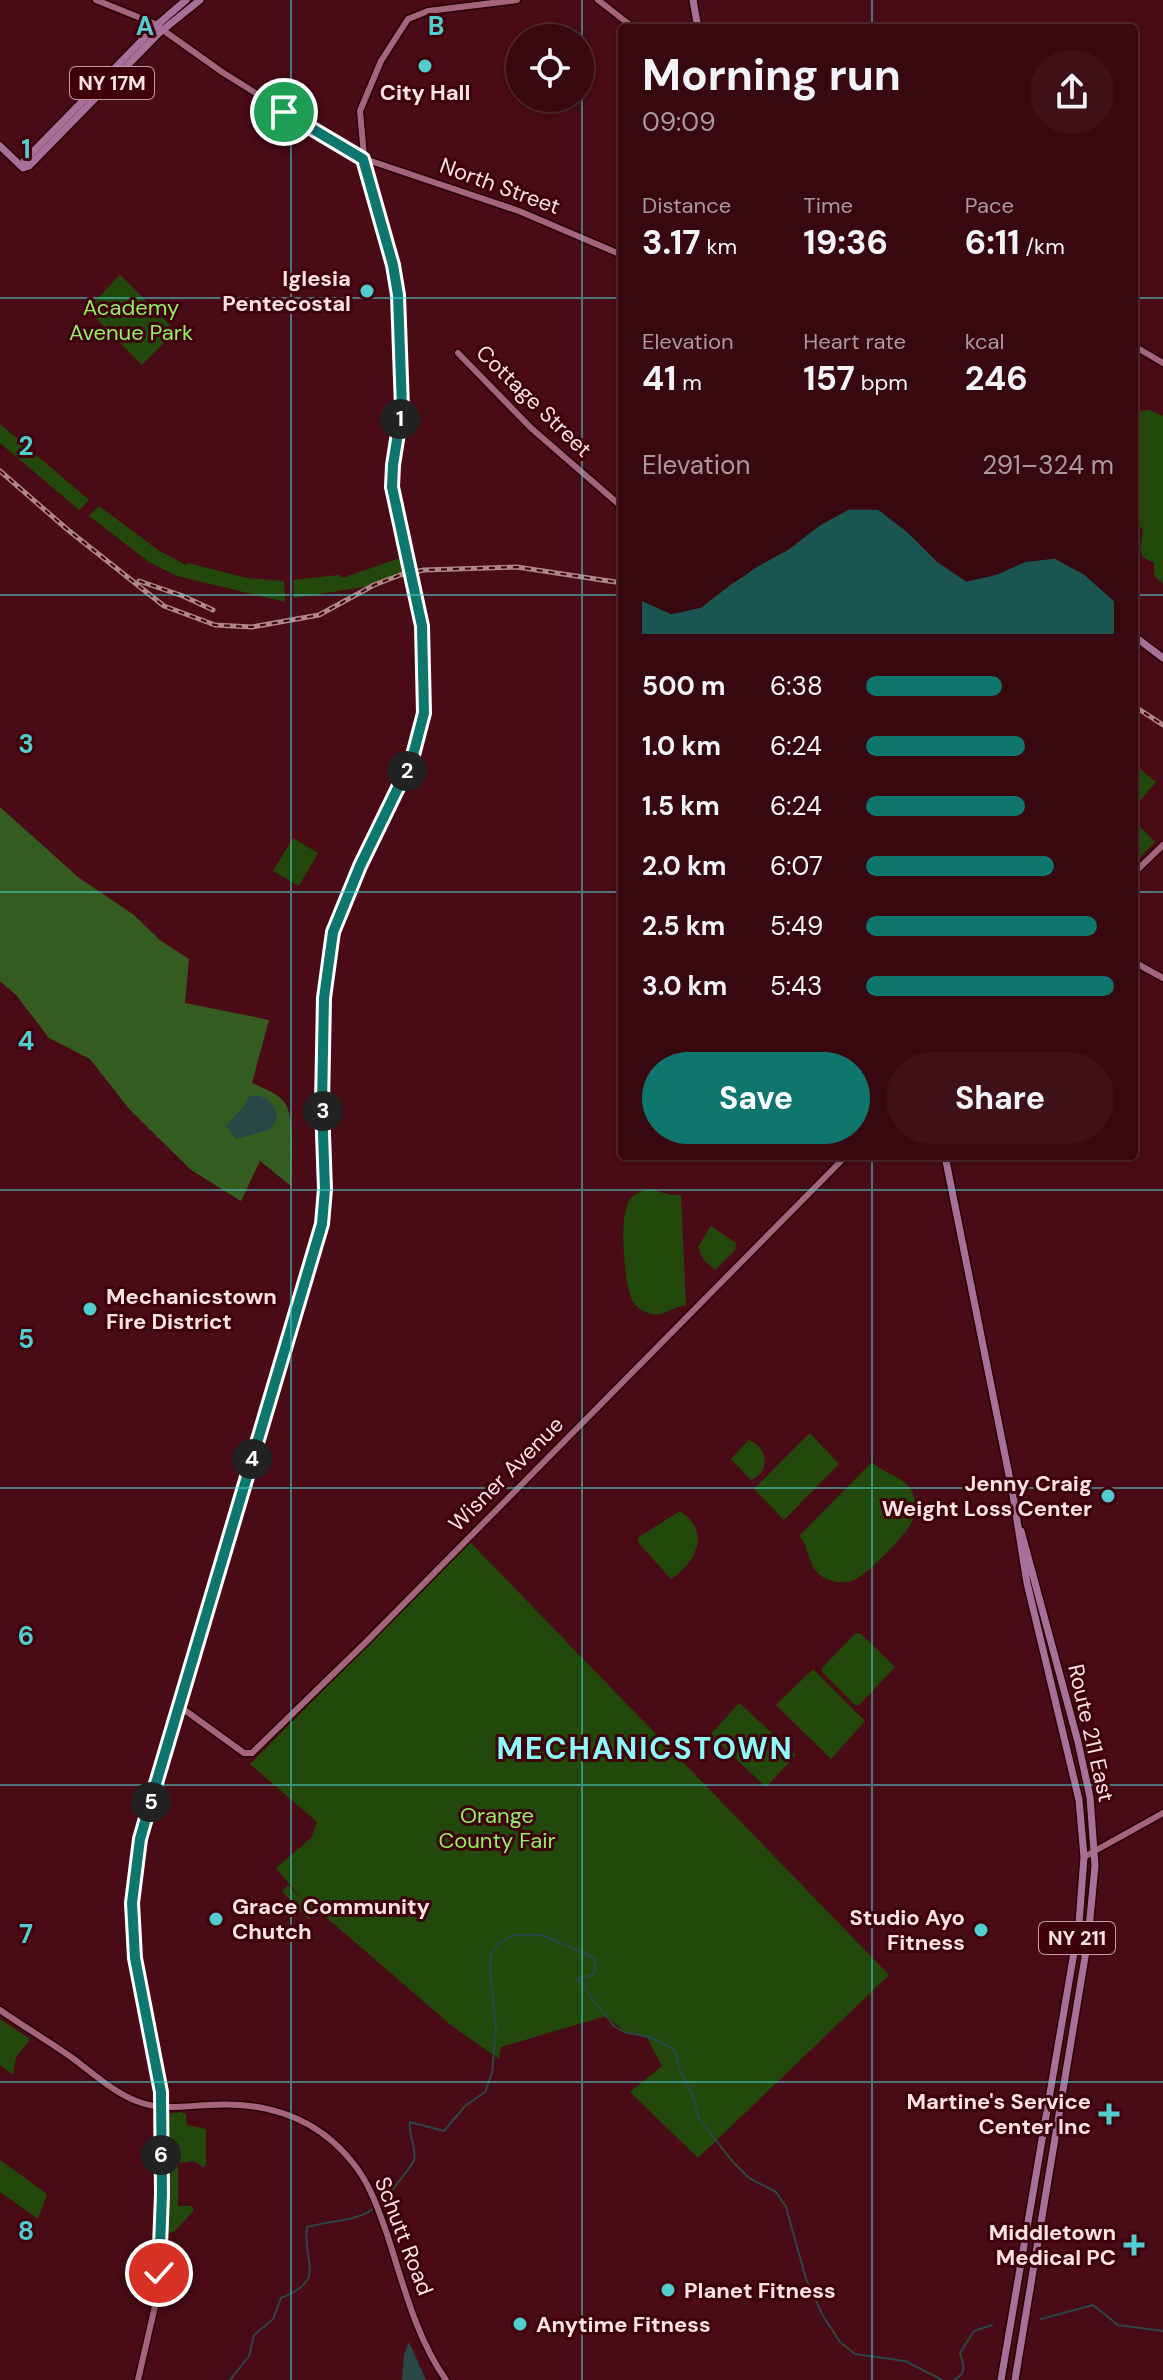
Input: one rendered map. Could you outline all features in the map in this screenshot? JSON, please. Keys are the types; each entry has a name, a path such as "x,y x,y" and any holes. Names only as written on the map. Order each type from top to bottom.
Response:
{"main road":[{"name":"North Street","path":"96,0 161,28 222,72 363,159 519,211 618,253"},
{"name":"NY 17M","path":"0,146 24,167 24,161 186,0"},
{"name":"NY 17M","path":"161,28 200,0"},
{"path":"138,2380 155,2309 162,2194 157,2066 135,1958 132,1903 140,1839 322,1224 325,1189 322,1106 324,998 333,932 360,866 412,759 424,713 422,626 392,487 402,408 398,295 393,265 363,159 359,119 361,105 390,43 408,19 428,11 517,0"},
{"path":"598,0 629,24"},
{"path":"693,0 697,24"},
{"path":"1138,348 1163,363"},
{"name":"Cottage Street","path":"458,353 531,428 618,504"},
{"path":"1138,639 1163,658"},
{"path":"1138,869 1163,845"},
{"path":"1138,964 1163,978"},
{"name":"Wisner Avenue","path":"179,1706 244,1753 252,1753 365,1643 842,1160"},
{"name":"Route 211 East","path":"946,1160 1019,1525 1027,1583 1075,1774 1084,1857 1077,1940 1001,2380"},
{"name":"Route 211 East","path":"1015,2380 1091,1921 1095,1851 1092,1809 1084,1767 1019,1525"},
{"path":"1084,1857 1163,1813"},
{"name":"Schutt Road","path":"0,2010 130,2098 160,2106 246,2104 292,2116 325,2135 345,2153 365,2181 380,2214 429,2352 446,2380"}],"green space":[{"name":"Academy Avenue Park","path":"120,275 176,331 142,365 87,309"},
{"path":"1149,410 1163,416 1163,584 1154,575 1154,563 1143,557 1140,550 1143,529 1138,525 1138,411"},
{"path":"0,424 89,500 79,510 0,443"},
{"path":"99,506 158,550 186,565 247,578 284,581 285,602 177,576 149,562 89,516"},
{"path":"400,558 404,573 370,586 294,598 293,580 339,575 342,578"},
{"path":"1138,767 1156,782 1138,803"},
{"path":"0,807 78,877 134,915 161,941 189,959 185,1003 269,1020 252,1083 270,1091 285,1103 292,1131 291,1186 260,1161 241,1201 191,1170 129,1109 90,1059 49,1038 16,995 0,981"},
{"path":"1138,825 1155,842 1138,860"},
{"path":"293,838 318,853 299,886 273,871"},
{"path":"650,1189 681,1195 686,1306 657,1314 643,1311 632,1300 624,1247 624,1219 629,1201 636,1194"},
{"path":"711,1226 736,1243 735,1250 715,1270 703,1259 698,1247"},
{"path":"810,1433 839,1464 784,1520 754,1489"},
{"path":"749,1440 760,1448 765,1460 762,1471 751,1480 731,1459"},
{"path":"872,1462 908,1485 915,1501 913,1520 886,1554 859,1577 844,1582 830,1580 814,1568 799,1536"},
{"path":"680,1511 695,1528 697,1546 688,1564 671,1579 638,1542 639,1537"},
{"name":"Orange County Fair","path":"470,1542 889,1975 698,2158 630,2092 662,2066 647,2038 624,2031 606,2016 501,2047 499,2059 452,2026 320,1912 308,1919 282,1891 288,1885 302,1899 276,1868 311,1838 317,1822 250,1764"},
{"path":"856,1633 860,1633 895,1667 859,1705 855,1705 822,1672 822,1668"},
{"path":"813,1669 865,1721 831,1759 776,1705"},
{"path":"739,1703 796,1755 766,1787 710,1735"},
{"path":"0,2019 30,2039 16,2058 13,2075 0,2065"},
{"path":"167,2114 186,2114 187,2125 206,2129 206,2165 203,2167 194,2161 178,2163 178,2206 192,2206 194,2210 170,2233 165,2230 165,2118"},
{"path":"0,2160 47,2194 38,2219 0,2192"}],"water":[{"path":"256,1095 272,1104 276,1122 269,1130 236,1139 226,1126 249,1096"},
{"path":"409,2342 426,2380 402,2380 404,2355"}],"waterway":[{"path":"230,2380 249,2356 254,2335 273,2319 281,2298 295,2291 309,2277 307,2227 369,2212 388,2195 414,2160 410,2122 444,2131 465,2106 485,2092 492,2073 496,2029 491,1954 499,1943 515,1935 542,1935 595,1958 592,1975 577,1979 614,2026 624,2032 650,2037 675,2050 699,2119 733,2162 749,2178 776,2192 786,2207 806,2279 822,2314 840,2342 855,2354 905,2361 942,2380"},
{"path":"1041,2319 1093,2305 1118,2325 1163,2331"},
{"path":"954,2380 963,2372 960,2353 974,2331 992,2325"}],"railway":[{"path":"0,471 164,606 215,625 252,627 319,615 374,585 424,570 517,567 618,582"},
{"path":"139,581 213,610"},
{"path":"1138,709 1163,725"}],"place":[{"name":"City Hall","path":"425,66"},
{"name":"Iglesia Pentecostal","path":"367,291"},
{"name":"Mechanicstown Fire District","path":"90,1309"},
{"name":"Jenny Craig Weight Loss Center","path":"1108,1496"},
{"name":"Grace Community Chutch","path":"216,1919"},
{"name":"Studio Ayo Fitness","path":"981,1930"},
{"name":"Martine's Service Center Inc","path":"1109,2114"},
{"name":"Middletown Medical PC","path":"1134,2245"},
{"name":"Planet Fitness","path":"668,2290"},
{"name":"Anytime Fitness","path":"520,2324"}],"district":[{"name":"MECHANICSTOWN","path":"645,1748"}],"route":[{"path":"159,2273 161,2092 133,1940 132,1903 140,1839 322,1224 325,1189 322,1106 324,998 333,932 360,866 412,759 424,713 422,626 392,487 402,408 398,295 393,265 363,159 284,112"}]}
